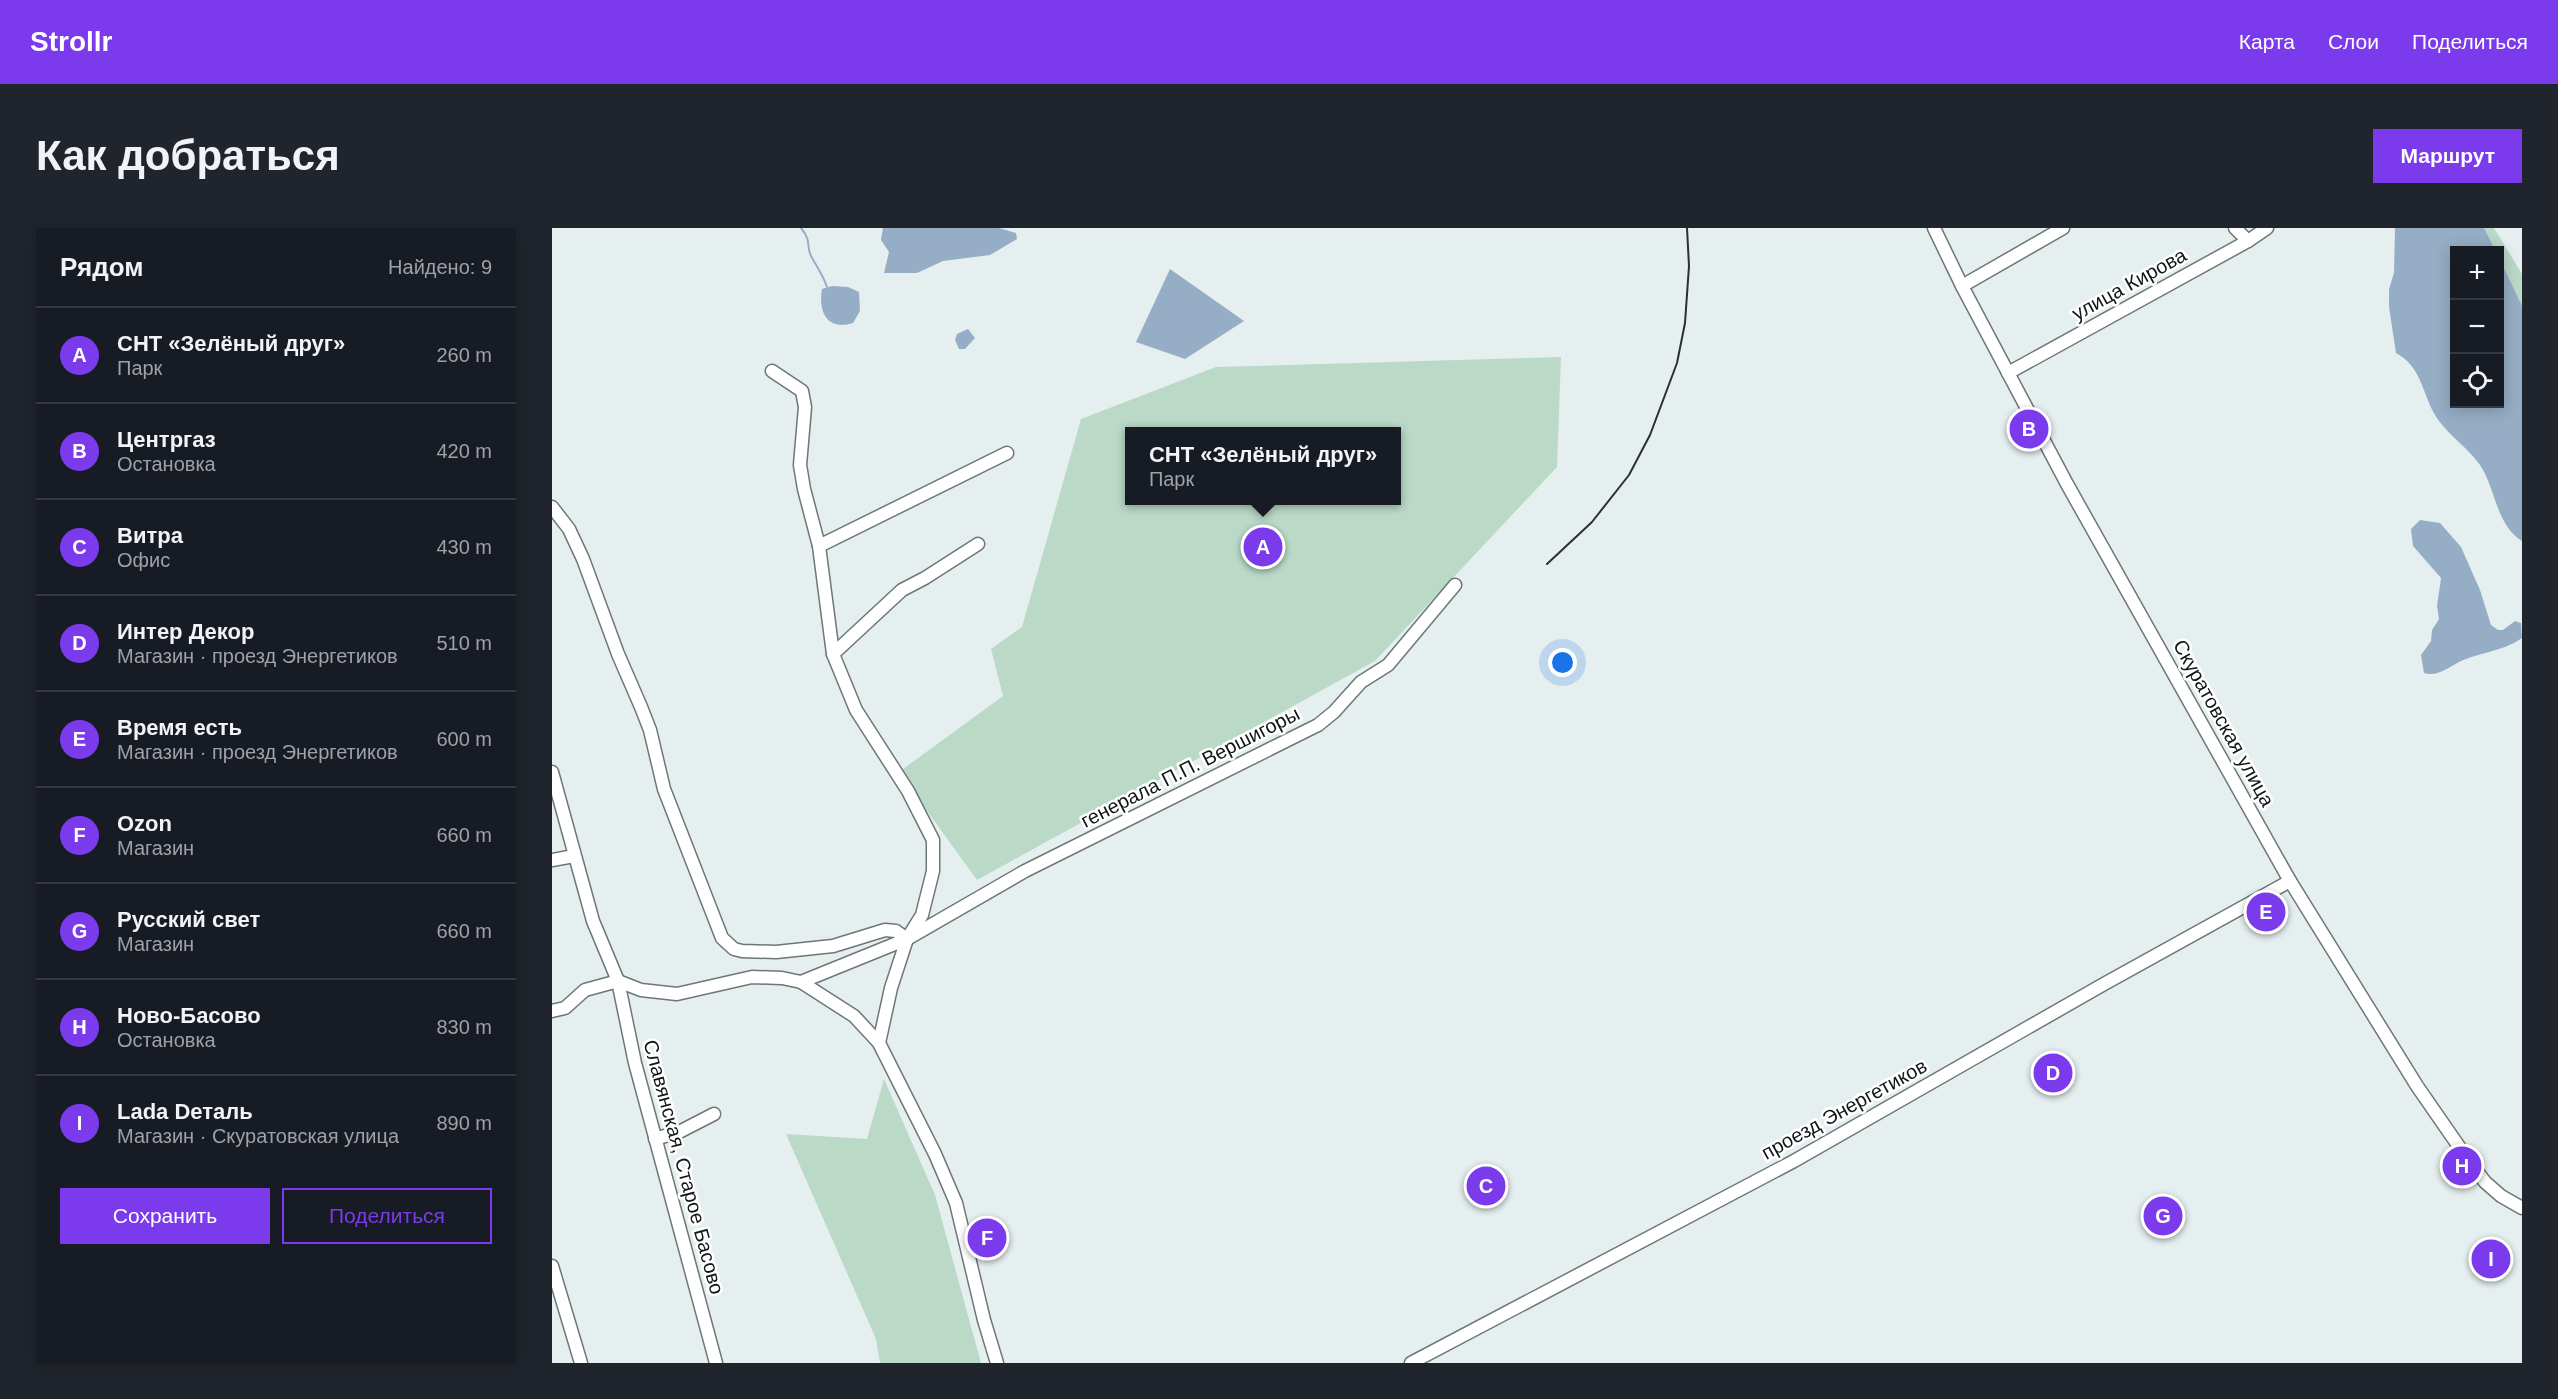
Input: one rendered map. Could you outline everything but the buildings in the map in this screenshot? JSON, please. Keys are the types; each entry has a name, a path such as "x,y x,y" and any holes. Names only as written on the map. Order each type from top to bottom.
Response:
{"street":[{"name":"Скуратовская улица","path":"1934,228 1962,286 2076,501 2290,881 2417,1086 2469,1161 2485,1182 2500,1196 2522,1208"},
{"path":"1962,286 2063,228"},
{"path":"2235,228 2248,241"},
{"name":"улица Кирова","path":"2008,373 2248,241 2267,228"},
{"path":"772,371 802,391 805,407 800,465 819,546 833,654 856,710 908,791 933,840 933,872 922,915 907,939 891,988 879,1042"},
{"path":"819,546 1007,453"},
{"path":"552,507 569,529 583,559 618,654 650,730 664,789 722,938 734,949 776,952 833,946 885,930 896,931 907,939"},
{"path":"833,654 902,590 978,544"},
{"name":"генерала П.П. Вершигоры","path":"801,982 907,939 1025,871 1318,725 1334,712 1361,682 1388,665 1455,585"},
{"name":"Славянская, Старое Басово","path":"552,772 594,921 618,981 635,1063 716,1363"},
{"path":"552,860 574,856"},
{"name":"проезд Энергетиков","path":"1411,1363 1794,1161 2290,881"},
{"path":"552,1011 565,1008 585,990 618,981 640,990 677,994 752,977 782,978 801,982 854,1016 879,1042 935,1154 956,1203 997,1363"},
{"path":"655,1139 681,1131 714,1114"},
{"path":"552,1266 581,1363"}],"green space":[{"path":"2477,228 2494,228 2522,274 2522,325 2504,282 2504,246 2486,246"},
{"path":"1561,357 1557,467 1375,661 977,880 899,772 1003,696 991,649 1022,627 1081,419 1216,367"},
{"path":"884,1079 935,1195 981,1363 880,1363 876,1339 786,1134 867,1139"}],"water":[{"path":"883,228 999,228 1016,233 1017,239 990,255 943,261 917,273 884,273 889,252 881,240"},
{"path":"2395,228 2484,228 2493,246 2450,246 2450,408 2504,408 2504,268 2522,306 2522,541 2507,526 2480,465 2439,421 2412,367 2396,353 2389,307 2389,289 2394,273"},
{"path":"1170,269 1244,321 1185,359 1136,342"},
{"path":"832,286 848,287 859,292 860,311 853,323 837,324 826,318 822,305 822,289"},
{"path":"968,329 975,338 965,349 959,349 955,340 957,334"},
{"path":"2420,520 2440,523 2461,547 2480,590 2491,625 2498,630 2503,630 2515,621 2521,623 2522,638 2507,646 2459,662 2438,673 2424,673 2421,655 2431,641 2432,630 2439,619 2437,606 2441,578 2413,546 2411,529"}],"waterway":[{"path":"801,228 808,240 811,256 827,287"}],"railway":[{"path":"1547,564 1592,522 1629,475 1650,435 1677,363 1685,323 1689,266 1687,228"}],"place":[{"name":"Центргаз","path":"2029,429"},
{"name":"СНТ «Зелёный друг»","path":"1263,547"},
{"name":"Время есть","path":"2266,912"},
{"name":"Интер Декор","path":"2053,1073"},
{"name":"Ново-Басово","path":"2462,1166"},
{"name":"Витра","path":"1486,1186"},
{"name":"Русский свет","path":"2163,1216"},
{"name":"Ozon","path":"987,1238"},
{"name":"Lada Dеталь","path":"2491,1259"}]}
